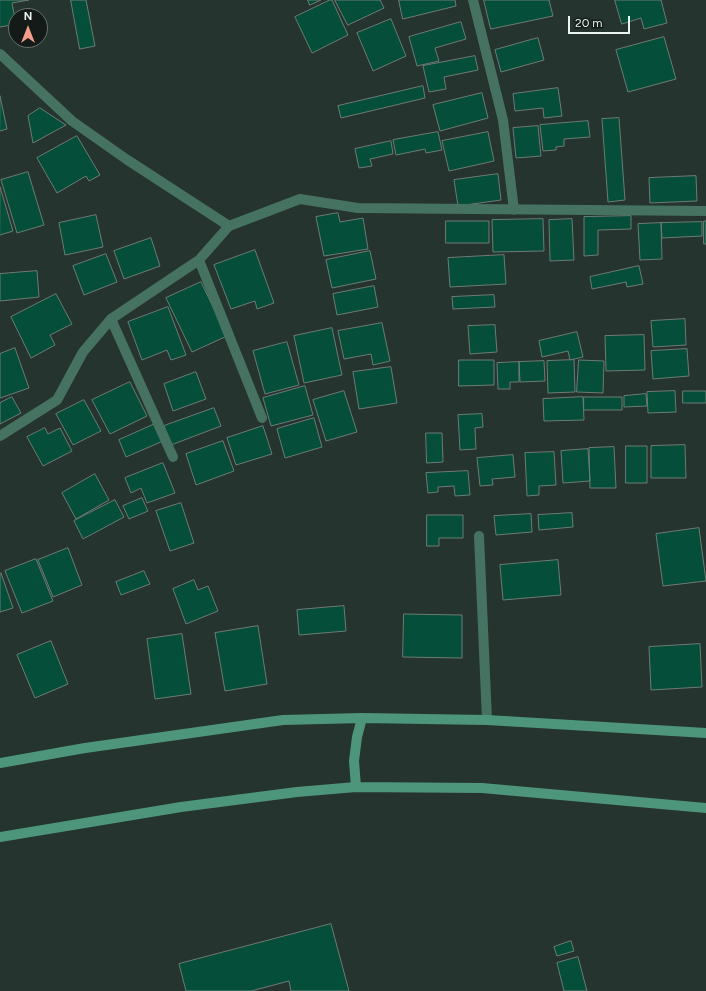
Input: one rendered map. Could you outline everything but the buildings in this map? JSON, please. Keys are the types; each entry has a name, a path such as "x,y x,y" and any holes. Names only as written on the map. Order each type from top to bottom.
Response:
{"street":[{"path":"473,0 503,120 514,210"},
{"path":"0,54 72,121 126,159 229,226"},
{"path":"0,436 57,400 83,352 111,319 199,260 229,226 300,199 358,208 706,211"},
{"path":"199,260 262,418"},
{"path":"111,319 173,457"},
{"path":"479,536 487,720"},
{"path":"356,786 354,761 357,737 362,718"},
{"path":"0,764 85,748 283,720 362,718 487,720 706,733"},
{"path":"0,837 181,807 356,786 482,788 706,808"}]}
